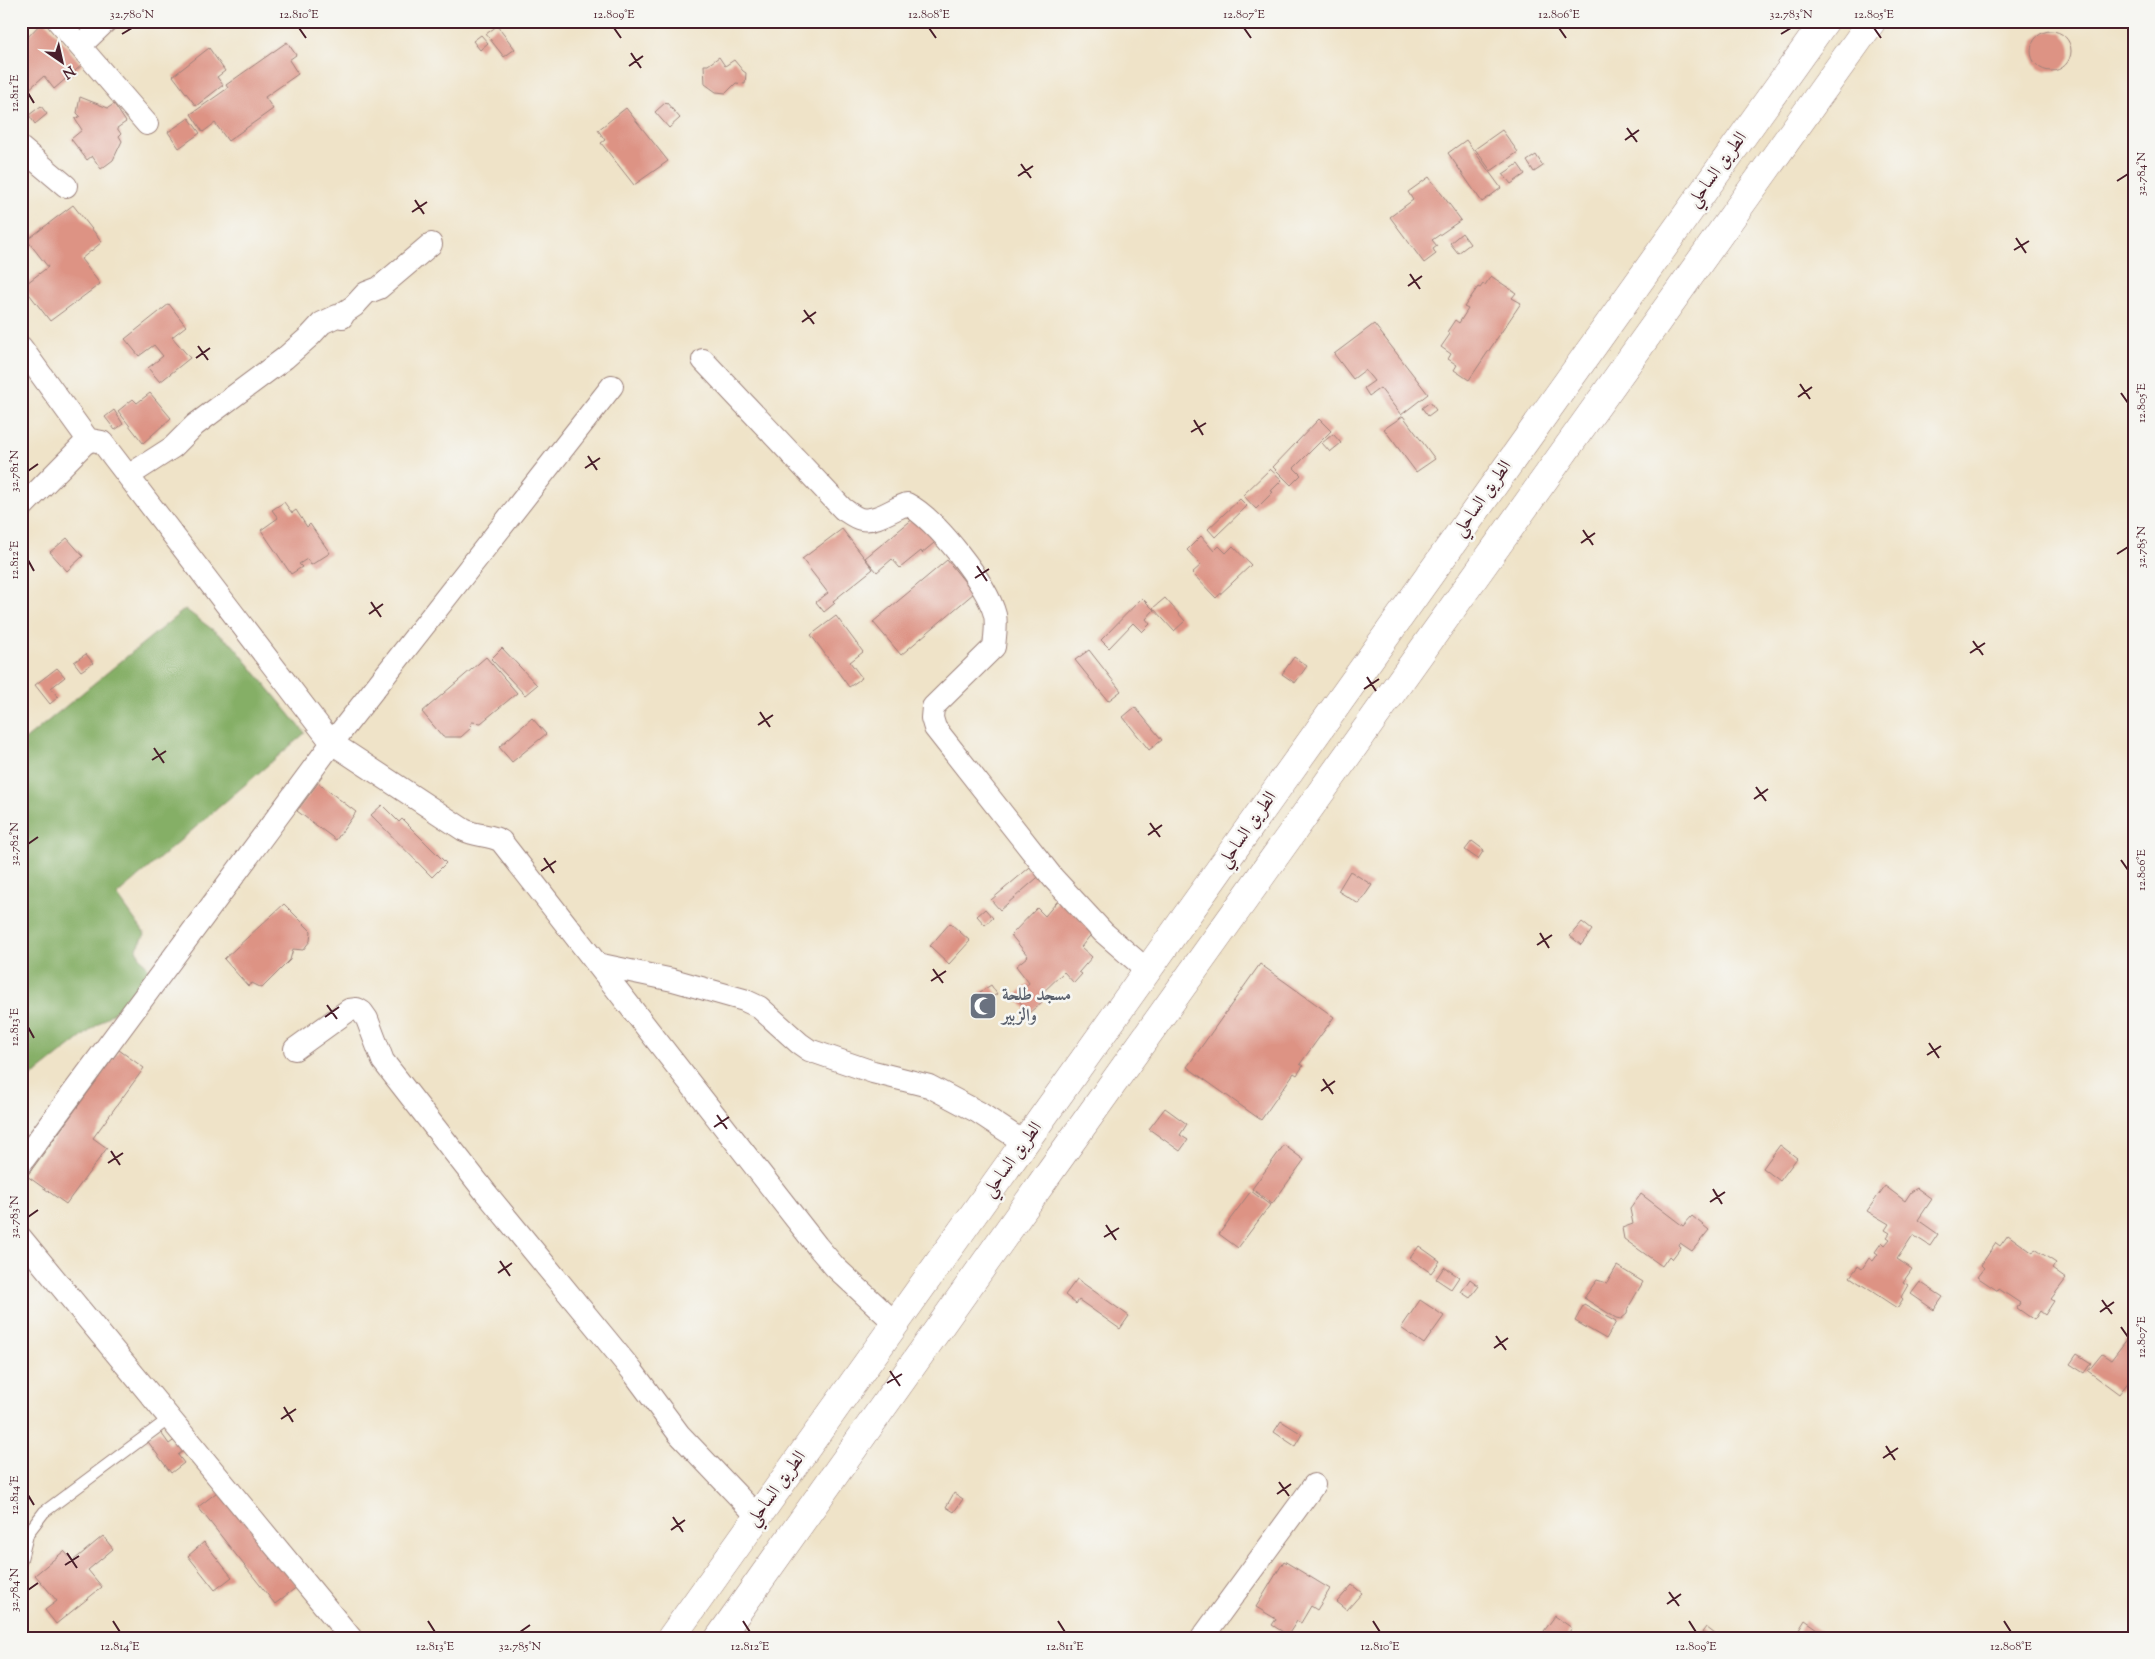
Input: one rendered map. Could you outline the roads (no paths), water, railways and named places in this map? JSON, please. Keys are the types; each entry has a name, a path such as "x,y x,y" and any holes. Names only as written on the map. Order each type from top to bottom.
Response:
{"highway":[{"name":"الطريق الساحلي","path":"671,1638 1825,21"},
{"name":"الطريق الساحلي","path":"719,1638 1062,1154 1872,21"}],"street":[{"path":"58,21 147,124"},
{"path":"80,46 106,21"},
{"path":"21,148 66,186"},
{"path":"128,476 173,447 195,425 292,352 322,322 336,316 342,317 366,293 379,288 432,244"},
{"path":"21,347 89,441"},
{"path":"703,360 843,509 860,519 877,518 907,504 920,511 969,566 985,591 996,617 994,646 933,707 932,718 934,728 1053,878 1103,932 1148,971"},
{"path":"21,1163 332,743 612,386"},
{"path":"21,508 84,444 94,439 102,442 332,743 464,830 480,836 498,839 817,1246 835,1267 896,1324"},
{"path":"596,964 673,980 744,1000 759,1007 798,1043 809,1050 873,1072 929,1086 978,1112 1026,1143"},
{"path":"295,1049 349,1010 362,1012 367,1019 383,1061 486,1193 633,1372 679,1434 758,1516"},
{"path":"21,1238 351,1638"},
{"path":"1202,1638 1314,1485"}],"lane":[{"path":"21,1561 28,1533 44,1512 170,1418"}],"place":[{"name":"مسجد طلحة والزبير","path":"983,1006"}]}
